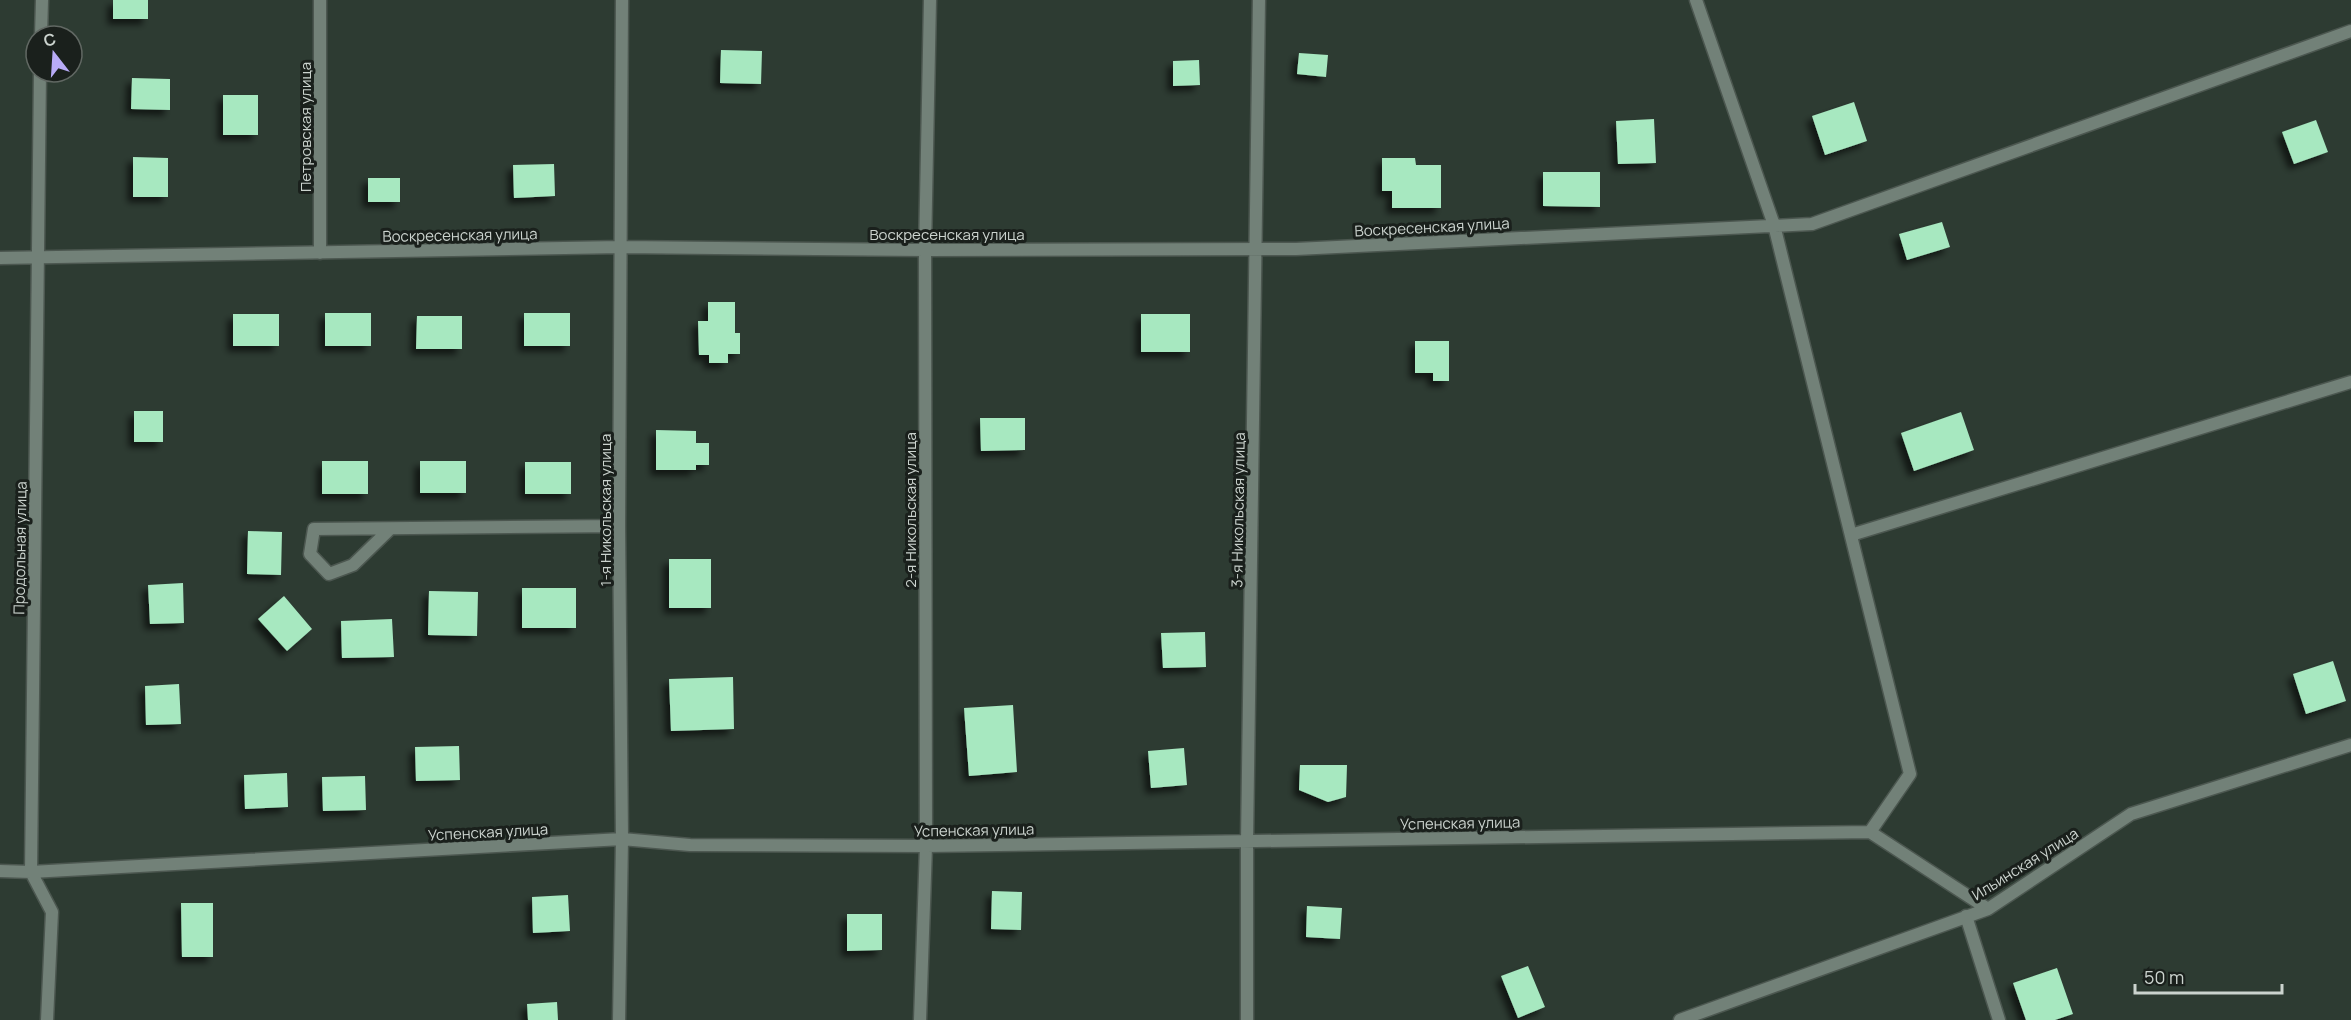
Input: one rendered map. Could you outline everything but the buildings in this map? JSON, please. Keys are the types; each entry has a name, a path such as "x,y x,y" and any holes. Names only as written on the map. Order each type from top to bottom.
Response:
{"street":[{"path":"41,24 42,0"},
{"name":"Петровская улица","path":"320,0 320,253"},
{"name":"1-я Никольская улица","path":"620,1020 622,839 619,526 622,0"},
{"name":"2-я Никольская улица","path":"920,1020 926,846 925,250 930,0"},
{"name":"3-я Никольская улица","path":"1247,1020 1247,841 1259,0"},
{"path":"1696,0 1774,225 1910,774 1870,832 1988,909"},
{"name":"Воскресенская улица","path":"0,258 621,247 925,250 1296,249 1812,224 2351,31"},
{"name":"Продольная улица","path":"40,84 31,872 52,912 47,1020"},
{"path":"1851,535 2351,382"},
{"path":"390,529 353,565 329,574 310,554 314,530 390,529 619,526"},
{"name":"Ильинская улица","path":"1680,1020 1988,909 2131,814 2351,745"},
{"name":"Успенская улица","path":"0,871 31,872 622,839 690,845 926,846 1870,832"},
{"path":"1966,916 1998,1020"}]}
